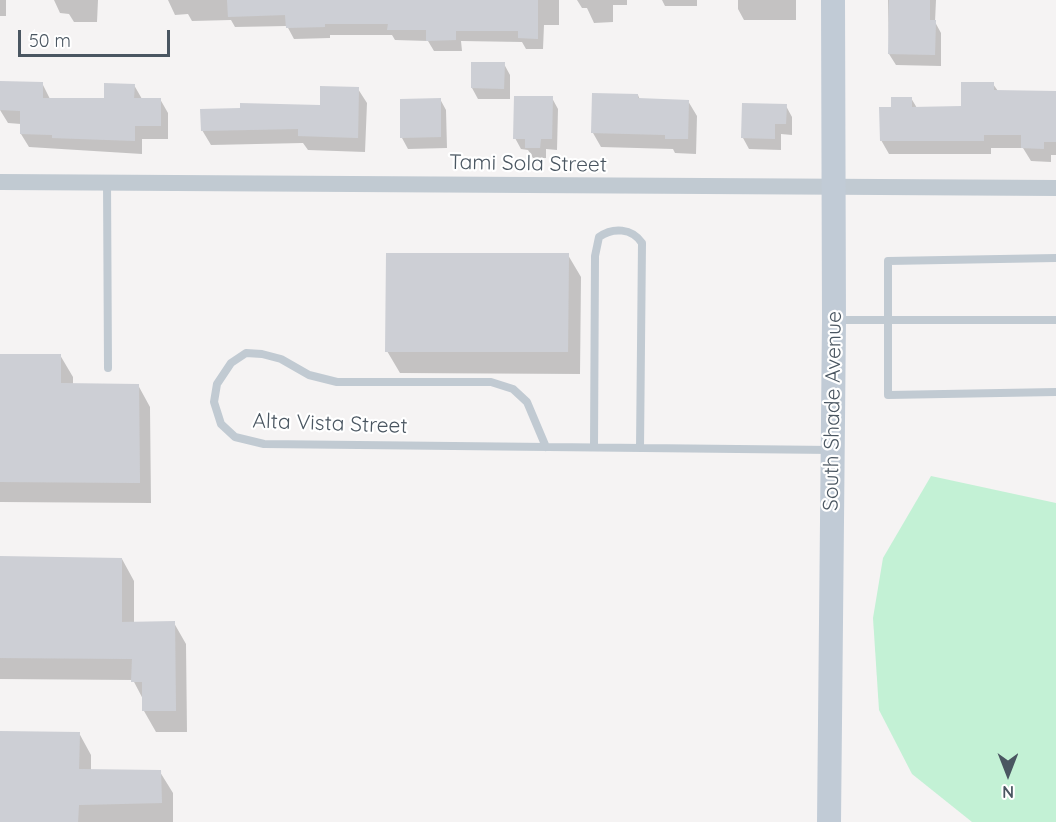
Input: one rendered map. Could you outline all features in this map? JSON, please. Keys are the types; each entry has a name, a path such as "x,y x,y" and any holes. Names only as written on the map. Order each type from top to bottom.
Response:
{"street":[{"name":"South Shade Avenue","path":"829,822 834,320 833,0"},
{"name":"Tami Sola Street","path":"0,182 834,189 1056,188"}],"lane":[{"path":"107,182 108,368"},
{"path":"594,447 595,256 599,237 607,231 617,230 638,237 642,243 640,448"},
{"path":"1056,258 888,261 888,395 1056,392"},
{"path":"834,320 888,322 1056,320"},
{"name":"Alta Vista Street","path":"546,447 527,402 513,389 491,382 337,382 309,375 281,359 246,353 231,363 217,384 214,402 221,424 235,437 264,444 546,447 594,447 833,450"}],"green space":[{"path":"931,476 1056,503 1056,822 972,822 912,774 879,710 873,618 883,558"}],"building":[{"path":"227,0 538,0 538,39 518,38 518,31 456,31 456,40 426,41 426,30 387,30 388,24 325,24 325,27 286,28 285,15 228,17"},
{"path":"889,0 930,0 930,20 936,20 935,55 888,54"},
{"path":"471,62 505,62 504,89 471,88"},
{"path":"0,81 43,82 43,98 104,98 104,83 135,84 134,98 161,98 161,126 135,126 135,141 52,138 52,135 20,134 20,111 0,110"},
{"path":"961,82 994,82 994,90 1056,91 1056,142 1044,142 1044,149 1021,148 1021,135 984,135 984,141 880,141 879,107 891,107 891,97 912,97 912,107 961,106"},
{"path":"320,86 359,87 358,138 298,136 298,129 201,131 200,109 240,108 240,103 320,105"},
{"path":"592,93 638,94 638,98 689,100 688,139 665,139 665,135 591,133"},
{"path":"514,96 553,96 552,139 541,139 540,148 525,148 525,139 513,139"},
{"path":"441,98 441,137 400,138 400,99"},
{"path":"742,103 787,104 786,124 775,124 775,139 741,138"},
{"path":"386,253 569,253 568,352 385,352"},
{"path":"0,354 61,354 61,383 139,384 140,483 0,482"},
{"path":"0,556 122,558 122,622 175,621 176,711 142,711 142,682 131,682 132,659 0,658"},
{"path":"0,731 80,732 79,769 161,770 162,803 79,805 78,822 0,822"}]}
